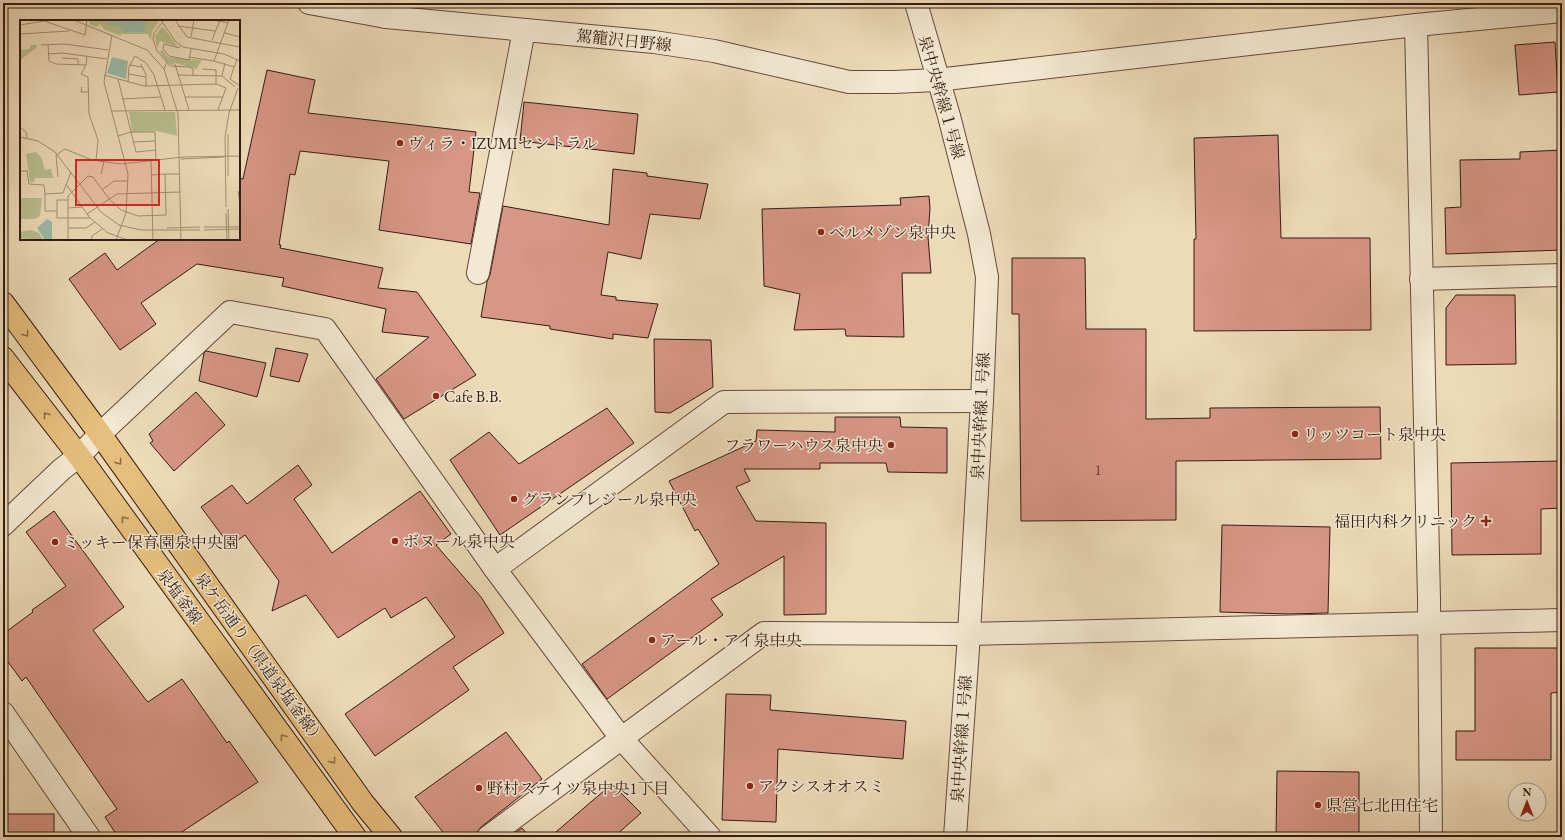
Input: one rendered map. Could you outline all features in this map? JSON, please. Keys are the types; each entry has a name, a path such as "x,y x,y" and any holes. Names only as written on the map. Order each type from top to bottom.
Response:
{"main road":[{"name":"泉ケ岳通り（県道泉塩釜線）","path":"3,303 100,434 363,803 391,837"},
{"name":"泉塩釜線","path":"3,358 79,456 355,837"}],"street":[{"name":"駕籠沢日野線","path":"309,3 386,10 524,30 654,42 714,51 850,82 937,80 1416,25 1495,10 1562,11"},
{"name":"泉中央幹線１号線","path":"916,3 937,80 949,116 979,234 987,277 982,401 969,634 955,837"},
{"path":"1416,25 1429,623 1431,837"},
{"path":"478,273 524,30"},
{"path":"1422,279 1562,275"},
{"path":"3,525 79,456 100,434 230,312 325,329 495,569 621,738 710,837"},
{"path":"495,569 724,402 982,401"},
{"path":"488,837 764,633 969,634 1562,620"},
{"path":"3,713 89,837"}],"building":[{"path":"1555,42 1558,92 1519,95 1515,45"},
{"path":"267,70 315,80 308,113 476,132 469,192 480,193 471,244 379,230 389,161 300,151 295,175 290,174 279,245 281,245 280,248 383,268 378,288 417,292 476,375 404,419 376,379 429,337 382,332 386,309 282,286 284,278 197,264 141,303 156,324 120,350 69,279 105,253 117,270 159,240 240,240 240,178 243,179"},
{"path":"524,102 638,114 634,154 520,141"},
{"path":"1278,135 1281,238 1370,238 1371,330 1194,331 1194,239 1196,239 1194,138"},
{"path":"1562,150 1562,250 1446,254 1445,208 1461,207 1460,160 1520,159 1520,152"},
{"path":"613,169 647,173 647,176 708,184 700,219 650,214 641,259 608,252 601,295 616,297 616,300 658,304 648,338 613,334 613,339 550,329 550,326 481,317 503,206 609,225"},
{"path":"929,196 930,208 928,237 931,273 902,273 904,337 846,336 845,329 794,330 800,294 764,286 762,209 901,205 900,198"},
{"path":"1012,258 1085,258 1086,329 1146,329 1146,419 1210,418 1210,408 1380,407 1381,459 1176,461 1176,520 1021,521 1019,314 1012,314"},
{"path":"1456,295 1515,295 1516,364 1446,365 1446,308"},
{"path":"654,339 711,340 713,387 670,413 655,412"},
{"path":"276,348 308,354 299,382 270,376"},
{"path":"206,351 266,363 257,397 199,381 204,353"},
{"path":"196,392 225,425 174,471 150,443 153,441 149,434"},
{"name":"グランプレジール泉中央","path":"607,408 634,443 500,535 450,460 489,432 519,464"},
{"path":"835,417 900,417 901,427 947,428 947,473 888,472 886,463 820,463 820,469 744,469 750,481 736,487 756,521 826,523 826,614 784,615 784,556 711,599 723,615 607,699 582,664 719,564 698,529 695,531 669,481 756,441 757,430 835,432"},
{"path":"1562,461 1562,508 1541,509 1541,554 1452,555 1451,463"},
{"path":"298,465 312,485 294,499 332,553 420,491 451,534 436,545 481,597 504,633 453,667 469,690 375,756 345,714 455,637 426,597 391,618 385,608 338,638 306,595 272,611 279,581 245,535 230,546 201,507 232,485 247,504"},
{"path":"54,511 124,607 93,630 148,702 182,679 227,743 229,741 258,782 174,837 118,837 105,817 117,809 26,677 22,681 3,655 3,634 33,612 32,610 66,586 26,532"},
{"path":"1222,525 1330,527 1328,613 1288,614 1220,612"},
{"path":"1475,648 1562,648 1562,692 1551,693 1551,760 1456,760 1456,731 1475,731"},
{"path":"726,694 771,695 770,710 906,721 903,759 778,749 776,822 722,820"},
{"name":"野村ステイツ泉中央1丁目","path":"506,732 542,779 481,827 476,836 446,836 415,797"},
{"name":"県営七北田住宅","path":"1277,771 1359,772 1359,837 1276,837"},
{"path":"612,784 641,813 614,837 550,837"},
{"path":"3,814 54,814 54,837 3,837"},
{"path":"522,828 530,837 509,837"}],"place":[{"name":"ヴィラ・IZUMIセントラル","path":"400,143"},
{"name":"ベルメゾン泉中央","path":"821,232"},
{"name":"Cafe B.B.","path":"436,396"},
{"name":"リッツコート泉中央","path":"1295,434"},
{"name":"フラワーハウス泉中央","path":"891,445"},
{"name":"グランプレジール泉中央","path":"514,499"},
{"name":"福田内科クリニック","path":"1486,521"},
{"name":"ボヌール泉中央","path":"395,541"},
{"name":"ミッキー保育園泉中央園","path":"55,542"},
{"name":"アール・アイ泉中央","path":"652,640"},
{"name":"アクシスオオスミ","path":"750,786"},
{"name":"野村ステイツ泉中央1丁目","path":"479,788"},
{"name":"県営七北田住宅","path":"1318,805"}]}
